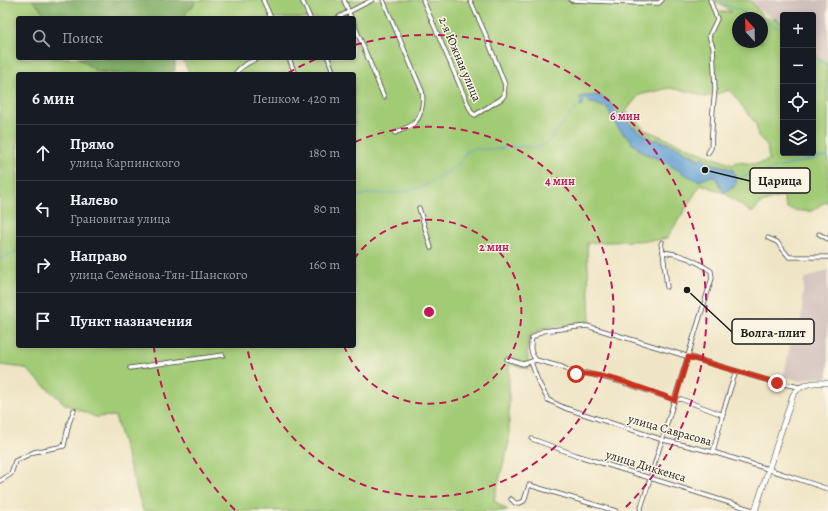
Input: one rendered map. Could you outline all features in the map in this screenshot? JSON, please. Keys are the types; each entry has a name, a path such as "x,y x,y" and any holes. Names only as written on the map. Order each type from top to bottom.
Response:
{"main road":[{"path":"755,511 789,403 793,395 800,387 812,383 828,382"}],"street":[{"path":"263,0 270,16"},
{"path":"302,0 309,16"},
{"path":"344,0 351,16"},
{"path":"341,16 372,0"},
{"path":"383,0 422,91 423,98 419,118 414,124 395,133"},
{"name":"2-я Южная улица","path":"423,0 472,113 475,115 504,96 505,85 501,72 470,0"},
{"path":"571,0 659,3 662,0"},
{"path":"708,153 712,148 715,89 714,47 709,36 717,19 710,0"},
{"path":"356,29 384,97"},
{"path":"237,72 254,60"},
{"path":"290,60 294,72"},
{"path":"329,60 333,72"},
{"path":"419,208 431,248"},
{"path":"819,234 828,239"},
{"path":"768,238 777,242 789,257 828,257"},
{"path":"662,242 661,244 667,288"},
{"path":"640,511 712,278 711,271 685,257 673,253 663,252"},
{"path":"723,415 681,399 675,400 618,381 586,373 576,374 562,367 536,360 531,355 530,347 532,338 542,331 587,326 777,383 800,387"},
{"path":"130,368 223,355"},
{"path":"507,359 523,364 536,360"},
{"name":"улица Саврасова","path":"531,362 538,381 548,400 565,408 663,440 713,452 828,489"},
{"path":"713,452 736,371"},
{"path":"0,481 11,474 15,460 34,452 64,446 69,423 74,410"},
{"name":"улица Диккенса","path":"532,439 755,511"},
{"path":"511,499 515,503 520,504 524,501 529,485 616,511"}],"shaded area":[{"path":"750,0 828,0 828,59 820,58 816,55 816,12 780,12 780,22 768,15 768,12 763,12"},
{"path":"828,270 828,377 808,378 800,381 784,376 794,324 801,321 804,279"}],"green space":[{"path":"0,0 32,0 47,16 16,16 16,60 82,60 96,71 104,72 16,72 16,348 356,348 356,72 189,72 183,60 356,60 356,16 185,16 186,12 195,4 193,0 712,0 715,12 732,12 732,48 768,48 768,18 775,19 780,22 780,156 816,156 816,55 828,62 828,202 811,211 799,211 787,208 783,196 761,203 752,213 724,193 701,184 667,238 657,240 587,243 590,322 543,328 529,337 527,350 529,369 509,364 509,442 494,500 508,511 143,511 115,416 96,417 65,404 25,368 0,365","holes":["670,88 691,92 705,97 730,90 756,124 758,136 767,145 769,160 757,164 736,162 733,165 645,130 626,111 639,95","588,96 622,115 632,126 654,141 657,139 680,148 698,159 703,158 710,163 726,167 734,188 727,190 720,187 717,179 712,176 698,177 685,173 660,159 642,152 631,143 632,140 624,135 608,108 590,103 586,99 583,101 581,106 580,97"]},
{"path":"32,0 193,0 195,4 186,12 185,16 47,16"},
{"path":"713,0 750,0 759,12 732,12"},
{"path":"82,60 175,60 175,71 173,72 96,71"}],"water":[{"path":"598,95 608,100 617,113 622,115 632,126 654,141 657,139 680,148 697,159 703,158 710,163 733,170 736,184 724,193 717,179 712,176 699,181 661,160 641,152 638,147 631,143 632,140 617,126 608,108 590,103 586,99 583,101 583,105 581,106 580,97"}],"waterway":[{"path":"719,0 723,4 744,12"},
{"path":"768,23 780,29"},
{"path":"816,58 828,66"},
{"path":"573,111 579,106 581,100"},
{"path":"356,194 359,196 371,193 381,194 401,192 423,187 454,168 461,162 466,152 472,149 498,149 521,146 534,148 541,146 549,141 571,113"},
{"path":"735,179 820,157 828,157"},
{"path":"0,259 16,252"}],"place":[{"name":"Царица","path":"705,170"},
{"name":"Волга-плит","path":"687,290"}],"route":[{"path":"576,374 586,373 618,381 675,400 688,357 777,383"}]}
